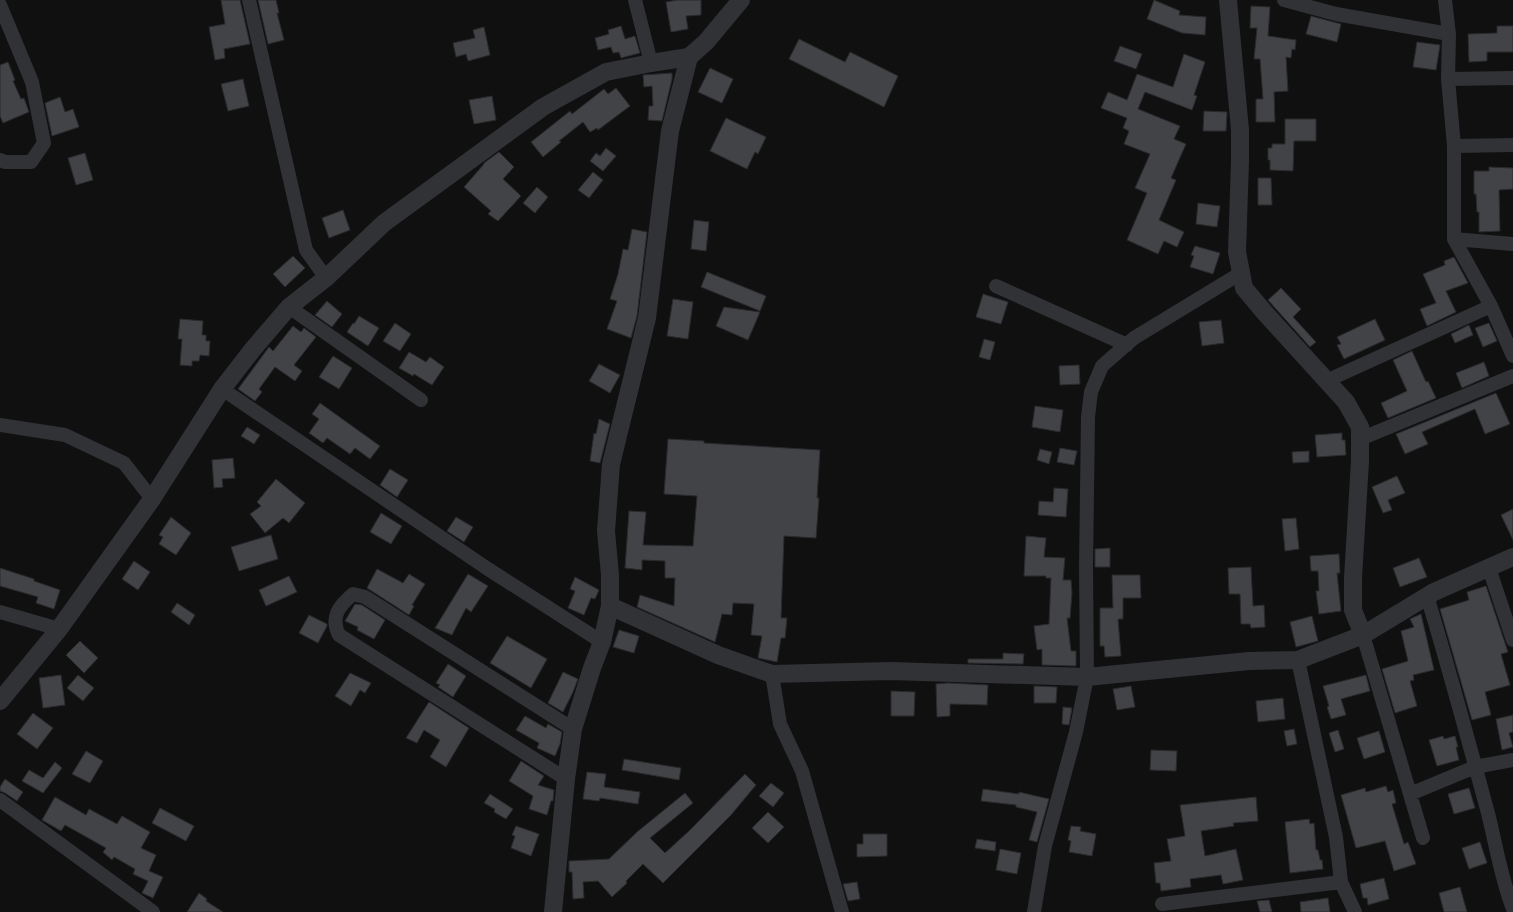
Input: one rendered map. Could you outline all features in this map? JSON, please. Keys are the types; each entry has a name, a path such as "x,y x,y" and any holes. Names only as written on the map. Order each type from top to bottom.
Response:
{"street":[{"path":"249,0 306,250 326,278"},
{"path":"635,0 651,62"},
{"path":"1228,0 1240,130 1237,252 1244,288 1346,402 1360,427 1353,610 1363,635 1423,838"},
{"path":"1284,0 1336,14 1449,34"},
{"path":"1446,0 1449,34 1448,79 1454,146 1454,240 1491,306 1513,356"},
{"path":"554,912 566,779 573,729 602,642 610,606 610,575 606,532 611,464 647,318 670,131 689,58 706,42 738,2"},
{"path":"0,5 32,82 44,143 31,162 5,162 0,160"},
{"path":"0,701 59,629 152,499 222,389 289,307 326,278 384,223 543,107 606,72 651,62 689,58"},
{"path":"1448,79 1513,78"},
{"path":"1454,146 1513,145"},
{"path":"1454,240 1513,244"},
{"path":"1034,912 1045,846 1076,732 1087,677 1086,567 1089,408 1091,392 1102,366 1134,338 1241,273"},
{"path":"996,286 1127,345"},
{"path":"1326,381 1491,306"},
{"path":"289,307 421,400"},
{"path":"1360,440 1513,376"},
{"path":"222,389 488,569 602,642"},
{"path":"0,425 65,435 124,463 152,499"},
{"path":"610,606 718,655 772,674 890,671 1087,677 1249,662 1298,660 1363,635 1427,596 1513,557"},
{"path":"1489,568 1513,640"},
{"path":"566,779 340,635 336,627 336,616 339,608 353,594 365,597 573,729"},
{"path":"1427,596 1448,664 1513,909"},
{"path":"0,612 59,629"},
{"path":"1298,660 1336,837 1341,882 1355,912"},
{"path":"772,674 780,724 802,771 842,912"},
{"path":"1410,794 1475,767 1513,760"},
{"path":"0,800 153,912"},
{"path":"1162,904 1341,882"}],"building":[{"path":"221,0 240,0 250,44 224,49 225,58 215,60 209,27 225,24"},
{"path":"258,0 276,0 279,13 277,13 284,40 268,44"},
{"path":"701,0 701,15 686,16 688,29 671,32 666,2"},
{"path":"1154,0 1180,11 1179,15 1206,17 1205,35 1182,33 1147,19"},
{"path":"1251,6 1270,7 1268,36 1296,40 1295,50 1292,49 1291,58 1286,57 1288,91 1274,92 1275,122 1256,122 1256,99 1263,99 1260,59 1254,59 1257,28 1250,28"},
{"path":"1311,16 1341,24 1337,42 1306,34"},
{"path":"621,26 625,39 635,36 640,53 621,58 619,52 613,53 611,47 598,50 595,38 609,34 608,30"},
{"path":"1497,26 1513,26 1513,52 1487,52 1487,61 1469,62 1468,34 1497,33"},
{"path":"484,27 490,55 468,61 466,54 456,57 453,43 475,38 473,30"},
{"path":"799,39 845,62 850,52 898,76 884,107 789,59"},
{"path":"1417,42 1440,45 1436,70 1413,67"},
{"path":"1120,46 1142,54 1136,69 1114,61"},
{"path":"1184,54 1205,62 1194,95 1197,96 1192,110 1145,92 1138,109 1180,126 1174,139 1186,144 1171,178 1176,180 1159,220 1184,232 1177,247 1164,241 1158,254 1127,240 1147,193 1135,188 1150,154 1124,144 1129,131 1123,128 1127,118 1101,108 1108,92 1127,100 1137,74 1173,87"},
{"path":"8,62 15,80 13,81 21,99 24,98 29,112 3,123 0,116 0,65"},
{"path":"710,68 733,79 722,103 698,92"},
{"path":"672,73 662,121 648,120 649,106 653,106 652,86 644,87 643,75"},
{"path":"243,79 249,106 228,111 221,84"},
{"path":"616,88 630,106 598,130 597,128 590,132 583,122 559,141 561,142 543,157 531,142 570,111 572,114 604,89 608,94"},
{"path":"492,96 496,120 474,124 469,100"},
{"path":"60,97 65,112 73,109 79,127 52,136 45,103"},
{"path":"1204,111 1227,112 1226,131 1203,131"},
{"path":"726,118 766,137 758,154 755,152 747,169 710,151"},
{"path":"1285,119 1316,119 1316,141 1294,141 1293,171 1270,170 1268,148 1272,148 1272,144 1285,144"},
{"path":"606,148 616,156 603,171 590,161 596,153 600,156"},
{"path":"499,152 514,167 503,179 521,196 498,221 488,214 491,211 464,187 484,163"},
{"path":"85,153 93,180 76,185 68,158"},
{"path":"1489,167 1513,168 1513,189 1499,190 1500,231 1479,232 1479,212 1477,212 1476,194 1474,194 1474,171 1489,171"},
{"path":"593,172 603,180 589,198 578,190"},
{"path":"1258,178 1271,178 1272,205 1258,205"},
{"path":"537,187 548,197 535,213 523,203"},
{"path":"1198,203 1220,206 1217,227 1196,224"},
{"path":"343,210 350,230 329,238 322,218"},
{"path":"694,220 709,222 706,251 691,249"},
{"path":"632,229 647,232 637,316 631,338 607,329 617,301 610,299 623,249 628,250"},
{"path":"1195,246 1220,253 1213,274 1190,267 1194,256 1191,255"},
{"path":"293,256 305,268 285,287 273,274"},
{"path":"1454,257 1468,283 1446,291 1456,312 1427,326 1420,309 1436,303 1423,274 1445,265 1444,261"},
{"path":"707,272 766,296 760,311 701,287"},
{"path":"1281,288 1301,309 1293,317 1316,342 1310,347 1268,300"},
{"path":"983,294 1008,302 1001,324 976,317"},
{"path":"673,299 693,302 688,339 667,336"},
{"path":"327,301 342,314 332,327 315,315"},
{"path":"724,307 760,312 748,340 716,326"},
{"path":"359,316 379,328 368,346 347,332"},
{"path":"180,319 203,321 202,335 206,335 206,341 210,341 209,356 200,355 199,361 192,361 192,366 180,365 182,339 178,339"},
{"path":"1375,319 1385,340 1344,359 1337,345 1341,344 1337,337"},
{"path":"1221,320 1224,343 1202,346 1199,322"},
{"path":"395,323 411,334 400,351 383,341"},
{"path":"1489,323 1497,341 1483,347 1475,328"},
{"path":"1469,325 1473,335 1455,343 1451,334"},
{"path":"293,326 301,332 304,328 316,337 294,365 302,371 295,381 275,367 259,389 262,392 255,401 238,389 269,347 273,351"},
{"path":"984,339 995,342 990,360 979,357"},
{"path":"1412,351 1426,382 1428,381 1436,398 1388,418 1381,403 1407,391 1393,360"},
{"path":"409,352 426,362 430,357 444,367 432,385 414,374 413,376 399,368"},
{"path":"333,356 352,368 339,389 319,377"},
{"path":"1484,362 1489,376 1462,388 1456,373"},
{"path":"599,364 620,375 610,393 589,381"},
{"path":"1079,365 1080,384 1060,385 1059,366"},
{"path":"1496,393 1510,424 1485,434 1475,409 1422,432 1428,444 1405,454 1396,434"},
{"path":"320,403 380,446 370,459 355,448 350,454 327,438 323,443 309,433 319,419 312,414"},
{"path":"1035,406 1063,410 1060,432 1032,427"},
{"path":"599,419 610,424 600,463 590,461 594,433 596,434"},
{"path":"247,427 260,435 254,444 241,436"},
{"path":"1342,433 1342,440 1345,440 1346,455 1317,457 1315,435"},
{"path":"668,439 820,450 816,538 784,536 781,618 787,618 785,638 781,638 777,662 758,658 762,636 751,635 754,604 733,603 732,615 722,614 715,642 637,607 640,595 674,606 675,578 665,578 665,561 642,560 642,570 625,568 629,511 646,512 643,545 693,546 697,496 664,494"},
{"path":"1060,448 1077,451 1074,465 1057,462"},
{"path":"1040,449 1052,452 1049,464 1037,460"},
{"path":"1309,451 1309,462 1293,463 1292,452"},
{"path":"233,458 235,478 222,479 223,487 214,488 212,460"},
{"path":"390,469 408,480 397,497 380,485"},
{"path":"1397,476 1405,493 1388,500 1392,510 1383,513 1372,487"},
{"path":"276,479 305,503 289,523 283,518 265,533 250,514 261,506 257,502"},
{"path":"1054,488 1068,489 1066,517 1038,515 1039,501 1053,502"},
{"path":"1513,509 1513,540 1501,515"},
{"path":"381,513 402,526 391,544 370,532"},
{"path":"171,517 191,533 176,555 159,544 163,537 159,535"},
{"path":"456,517 473,527 464,542 447,531"},
{"path":"1296,518 1299,549 1285,551 1282,519"},
{"path":"271,535 278,559 239,571 231,547"},
{"path":"1026,536 1046,538 1044,557 1065,558 1063,580 1071,580 1070,618 1067,618 1071,651 1076,651 1076,666 1042,665 1042,649 1037,650 1034,626 1049,624 1051,578 1046,578 1046,576 1024,576"},
{"path":"1110,548 1110,567 1095,567 1095,549"},
{"path":"1339,554 1340,573 1337,573 1341,611 1319,614 1316,591 1319,591 1318,571 1311,571 1310,556"},
{"path":"1419,558 1427,577 1400,587 1393,568"},
{"path":"134,561 150,572 138,590 122,579"},
{"path":"1251,567 1253,606 1264,605 1265,627 1251,628 1250,624 1241,624 1240,594 1229,594 1228,568"},
{"path":"0,568 60,590 54,609 36,603 38,597 0,586"},
{"path":"377,569 403,583 409,574 425,584 412,605 414,606 409,615 367,588"},
{"path":"468,574 488,586 471,612 466,608 452,635 435,628"},
{"path":"1112,575 1140,575 1141,598 1123,598 1123,619 1118,619 1121,656 1105,657 1104,646 1100,646 1100,608 1113,608"},
{"path":"289,576 297,592 266,606 259,590"},
{"path":"575,577 599,590 595,599 591,598 584,615 568,608 575,591 570,589"},
{"path":"1486,586 1508,652 1501,654 1510,685 1485,692 1491,715 1472,720 1440,609 1469,600 1467,592"},
{"path":"177,603 195,615 189,625 171,612"},
{"path":"355,604 362,605 385,620 374,639 357,630 358,627 345,621"},
{"path":"1421,614 1434,670 1413,675 1414,680 1410,681 1417,706 1395,713 1382,669 1408,661 1401,631 1414,627 1410,619"},
{"path":"309,615 327,624 318,643 299,633"},
{"path":"1312,616 1318,641 1296,647 1290,622"},
{"path":"619,630 639,636 634,653 613,647"},
{"path":"507,636 547,659 531,688 490,663"},
{"path":"80,641 98,658 84,673 66,655"},
{"path":"1003,653 1024,654 1023,664 968,663 968,659 1003,659"},
{"path":"448,664 466,676 453,697 438,687 440,685 436,683"},
{"path":"563,672 578,679 563,712 548,703"},
{"path":"350,673 371,683 365,693 360,690 351,706 335,696"},
{"path":"61,675 65,705 43,708 39,678"},
{"path":"78,675 94,688 83,701 67,688"},
{"path":"1366,675 1370,691 1341,699 1346,715 1331,719 1323,686"},
{"path":"936,684 988,685 987,705 950,704 950,716 937,717"},
{"path":"1034,686 1057,687 1056,703 1034,703"},
{"path":"1131,686 1135,707 1117,710 1113,689"},
{"path":"891,691 915,692 914,716 891,716"},
{"path":"1283,698 1285,719 1258,722 1256,701"},
{"path":"429,702 469,728 446,767 430,757 440,740 424,730 417,743 406,738"},
{"path":"1063,707 1072,708 1069,725 1062,724"},
{"path":"33,713 53,728 37,749 17,734"},
{"path":"1513,715 1513,732 1509,733 1513,747 1502,750 1496,719"},
{"path":"525,716 546,728 548,724 562,732 555,756 537,748 539,743 516,730"},
{"path":"1294,729 1297,744 1287,746 1284,731"},
{"path":"1338,730 1344,749 1335,752 1329,733"},
{"path":"1379,731 1385,752 1364,759 1357,738"},
{"path":"1443,736 1444,739 1455,736 1459,760 1437,766 1429,740"},
{"path":"1151,750 1177,751 1176,771 1150,770"},
{"path":"86,751 103,761 90,783 72,774"},
{"path":"624,759 681,768 679,780 622,770"},
{"path":"521,761 544,776 538,785 554,790 553,801 551,801 547,815 529,809 533,796 509,781"},
{"path":"55,762 62,768 43,793 22,781 29,770 43,778"},
{"path":"587,772 606,774 604,787 640,792 638,804 600,798 599,801 583,799"},
{"path":"745,774 756,785 731,815 663,883 643,864 612,897 598,881 583,882 584,898 573,899 572,872 569,872 569,861 609,859 637,832 685,793 693,803 650,838 665,853"},
{"path":"5,779 23,792 17,801 0,791 0,787"},
{"path":"771,783 784,793 773,807 759,796"},
{"path":"1386,786 1388,792 1393,790 1396,803 1392,804 1404,844 1408,842 1416,864 1394,871 1385,841 1356,848 1341,795 1365,788 1366,792"},
{"path":"1469,788 1475,808 1454,814 1448,794"},
{"path":"983,789 1019,794 1019,792 1049,799 1037,842 1029,840 1037,812 1016,807 1016,805 981,801"},
{"path":"490,794 513,809 506,819 494,812 495,809 484,803"},
{"path":"55,797 86,815 89,809 117,824 122,816 150,832 141,848 156,855 149,871 163,877 153,898 142,893 148,881 133,874 135,869 114,857 112,860 103,852 106,848 65,825 61,831 42,820"},
{"path":"1256,797 1258,821 1233,823 1234,826 1201,831 1205,856 1236,849 1243,880 1223,884 1221,875 1190,879 1191,887 1161,891 1160,883 1156,883 1154,863 1171,861 1167,839 1185,836 1180,805"},
{"path":"160,808 194,826 186,841 152,823"},
{"path":"768,812 784,827 768,843 752,828"},
{"path":"1309,819 1310,824 1314,823 1316,850 1318,850 1320,860 1322,860 1323,869 1290,873 1285,822"},
{"path":"516,826 539,834 531,856 511,848 515,836 512,835"},
{"path":"1071,826 1081,827 1080,831 1096,834 1092,856 1069,852 1071,841 1068,840"},
{"path":"863,834 887,834 887,856 857,857 857,844 863,844"},
{"path":"977,839 996,842 995,851 975,848"},
{"path":"1480,842 1487,863 1469,869 1462,848"},
{"path":"1000,849 1021,853 1017,874 996,870"},
{"path":"1384,878 1389,899 1368,905 1367,898 1363,898 1360,884"},
{"path":"857,882 860,899 848,901 843,884"},
{"path":"1460,887 1467,912 1444,912 1439,893"},
{"path":"199,893 207,899 206,901 223,912 187,912"},
{"path":"1328,898 1330,912 1301,912 1300,902"},
{"path":"1269,900 1272,912 1260,912 1257,901"}]}
